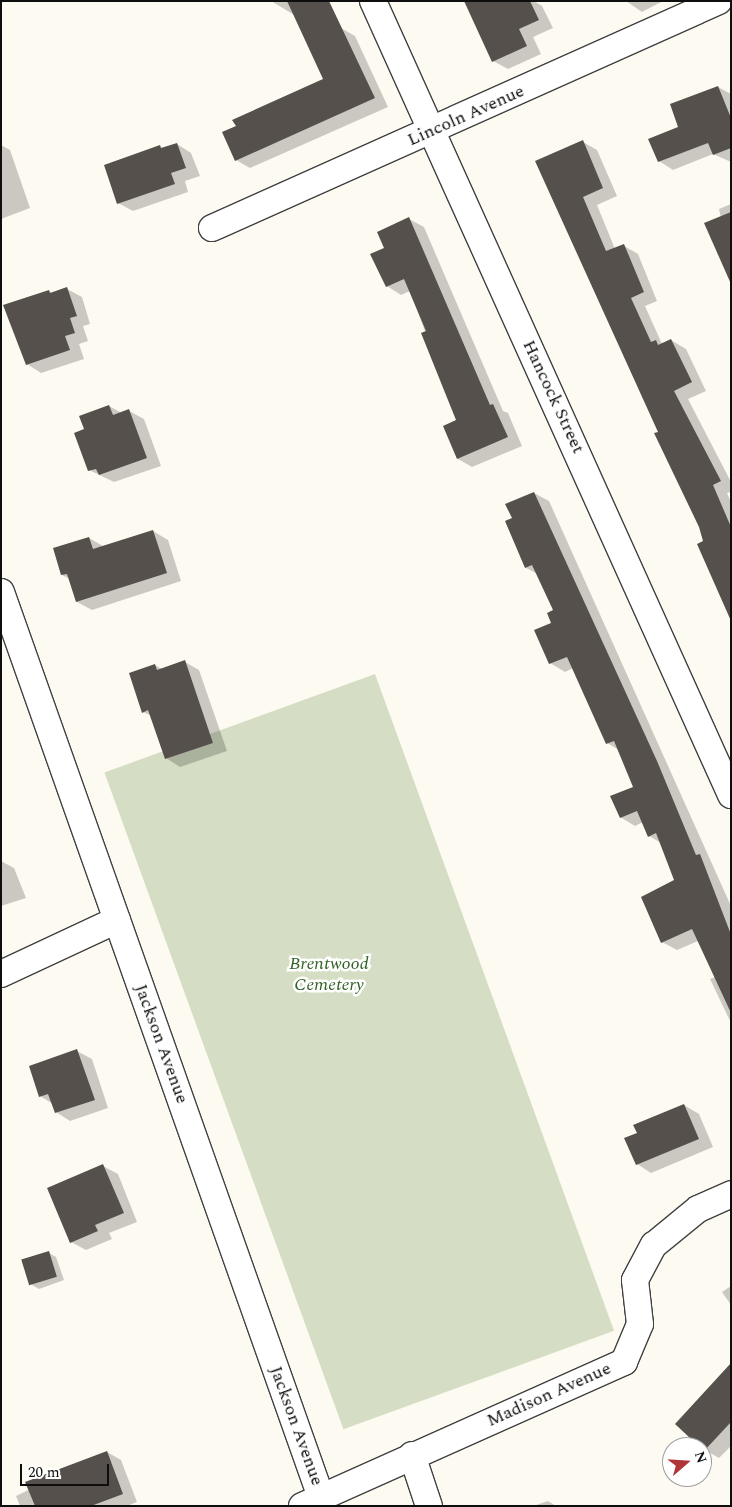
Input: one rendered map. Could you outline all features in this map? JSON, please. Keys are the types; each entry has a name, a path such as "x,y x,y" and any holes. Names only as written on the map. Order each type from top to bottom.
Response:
{"street":[{"name":"Hancock Street","path":"373,1 431,132 626,555 731,795"},
{"name":"Lincoln Avenue","path":"212,228 431,132 719,1"},
{"name":"Jackson Avenue","path":"1,592 117,920 312,1501"},
{"path":"1,974 117,920"},
{"name":"Madison Avenue","path":"312,1501 624,1362 640,1324 635,1280 654,1245 698,1209 731,1194"},
{"path":"412,1455 429,1506"}],"green space":[{"name":"Brentwood Cemetery","path":"375,674 614,1331 343,1429 104,773"}],"building":[{"path":"287,1 329,1 375,98 235,161 222,132 236,126 232,120 323,79"},
{"path":"464,1 530,1 539,20 519,29 527,46 492,62"},
{"path":"718,86 731,118 731,148 713,155 708,143 658,162 648,139 678,127 670,104"},
{"path":"583,140 603,188 583,197 606,251 624,244 644,292 631,298 651,342 656,340 658,345 671,339 692,382 674,391 721,481 713,485 731,527 731,621 697,544 703,541 699,527 654,433 658,432 535,161"},
{"path":"177,143 186,168 171,173 175,184 117,204 104,165 160,145 161,148"},
{"path":"731,212 731,284 704,223"},
{"path":"409,217 490,405 493,404 508,437 457,459 443,426 456,420 421,333 426,331 404,279 386,287 370,254 384,248 377,232"},
{"path":"67,287 77,316 70,318 75,333 65,336 70,350 26,365 3,305 49,290 50,293"},
{"path":"109,405 113,415 129,409 147,458 99,475 96,469 88,471 74,433 84,429 79,416"},
{"path":"534,492 657,761 696,855 700,854 730,932 731,1013 692,929 661,943 641,897 674,880 656,833 648,837 637,811 620,818 610,796 633,787 614,741 606,744 567,657 549,664 534,630 551,623 547,613 553,610 532,565 525,568 505,521 512,518 505,504"},
{"path":"153,530 167,573 76,602 67,574 61,575 53,548 89,537 93,549"},
{"path":"185,660 213,743 165,759 148,710 142,713 129,673 155,664 157,670"},
{"path":"77,1049 95,1100 55,1113 48,1094 39,1097 29,1066"},
{"path":"684,1104 699,1139 636,1165 624,1138 637,1133 633,1125"},
{"path":"103,1164 124,1213 95,1225 98,1231 70,1243 47,1188"},
{"path":"49,1251 57,1277 29,1285 21,1259"},
{"path":"731,1363 731,1422 712,1442 712,1437 689,1437 675,1424"},
{"path":"107,1451 123,1494 91,1506 35,1506 25,1482"}]}
